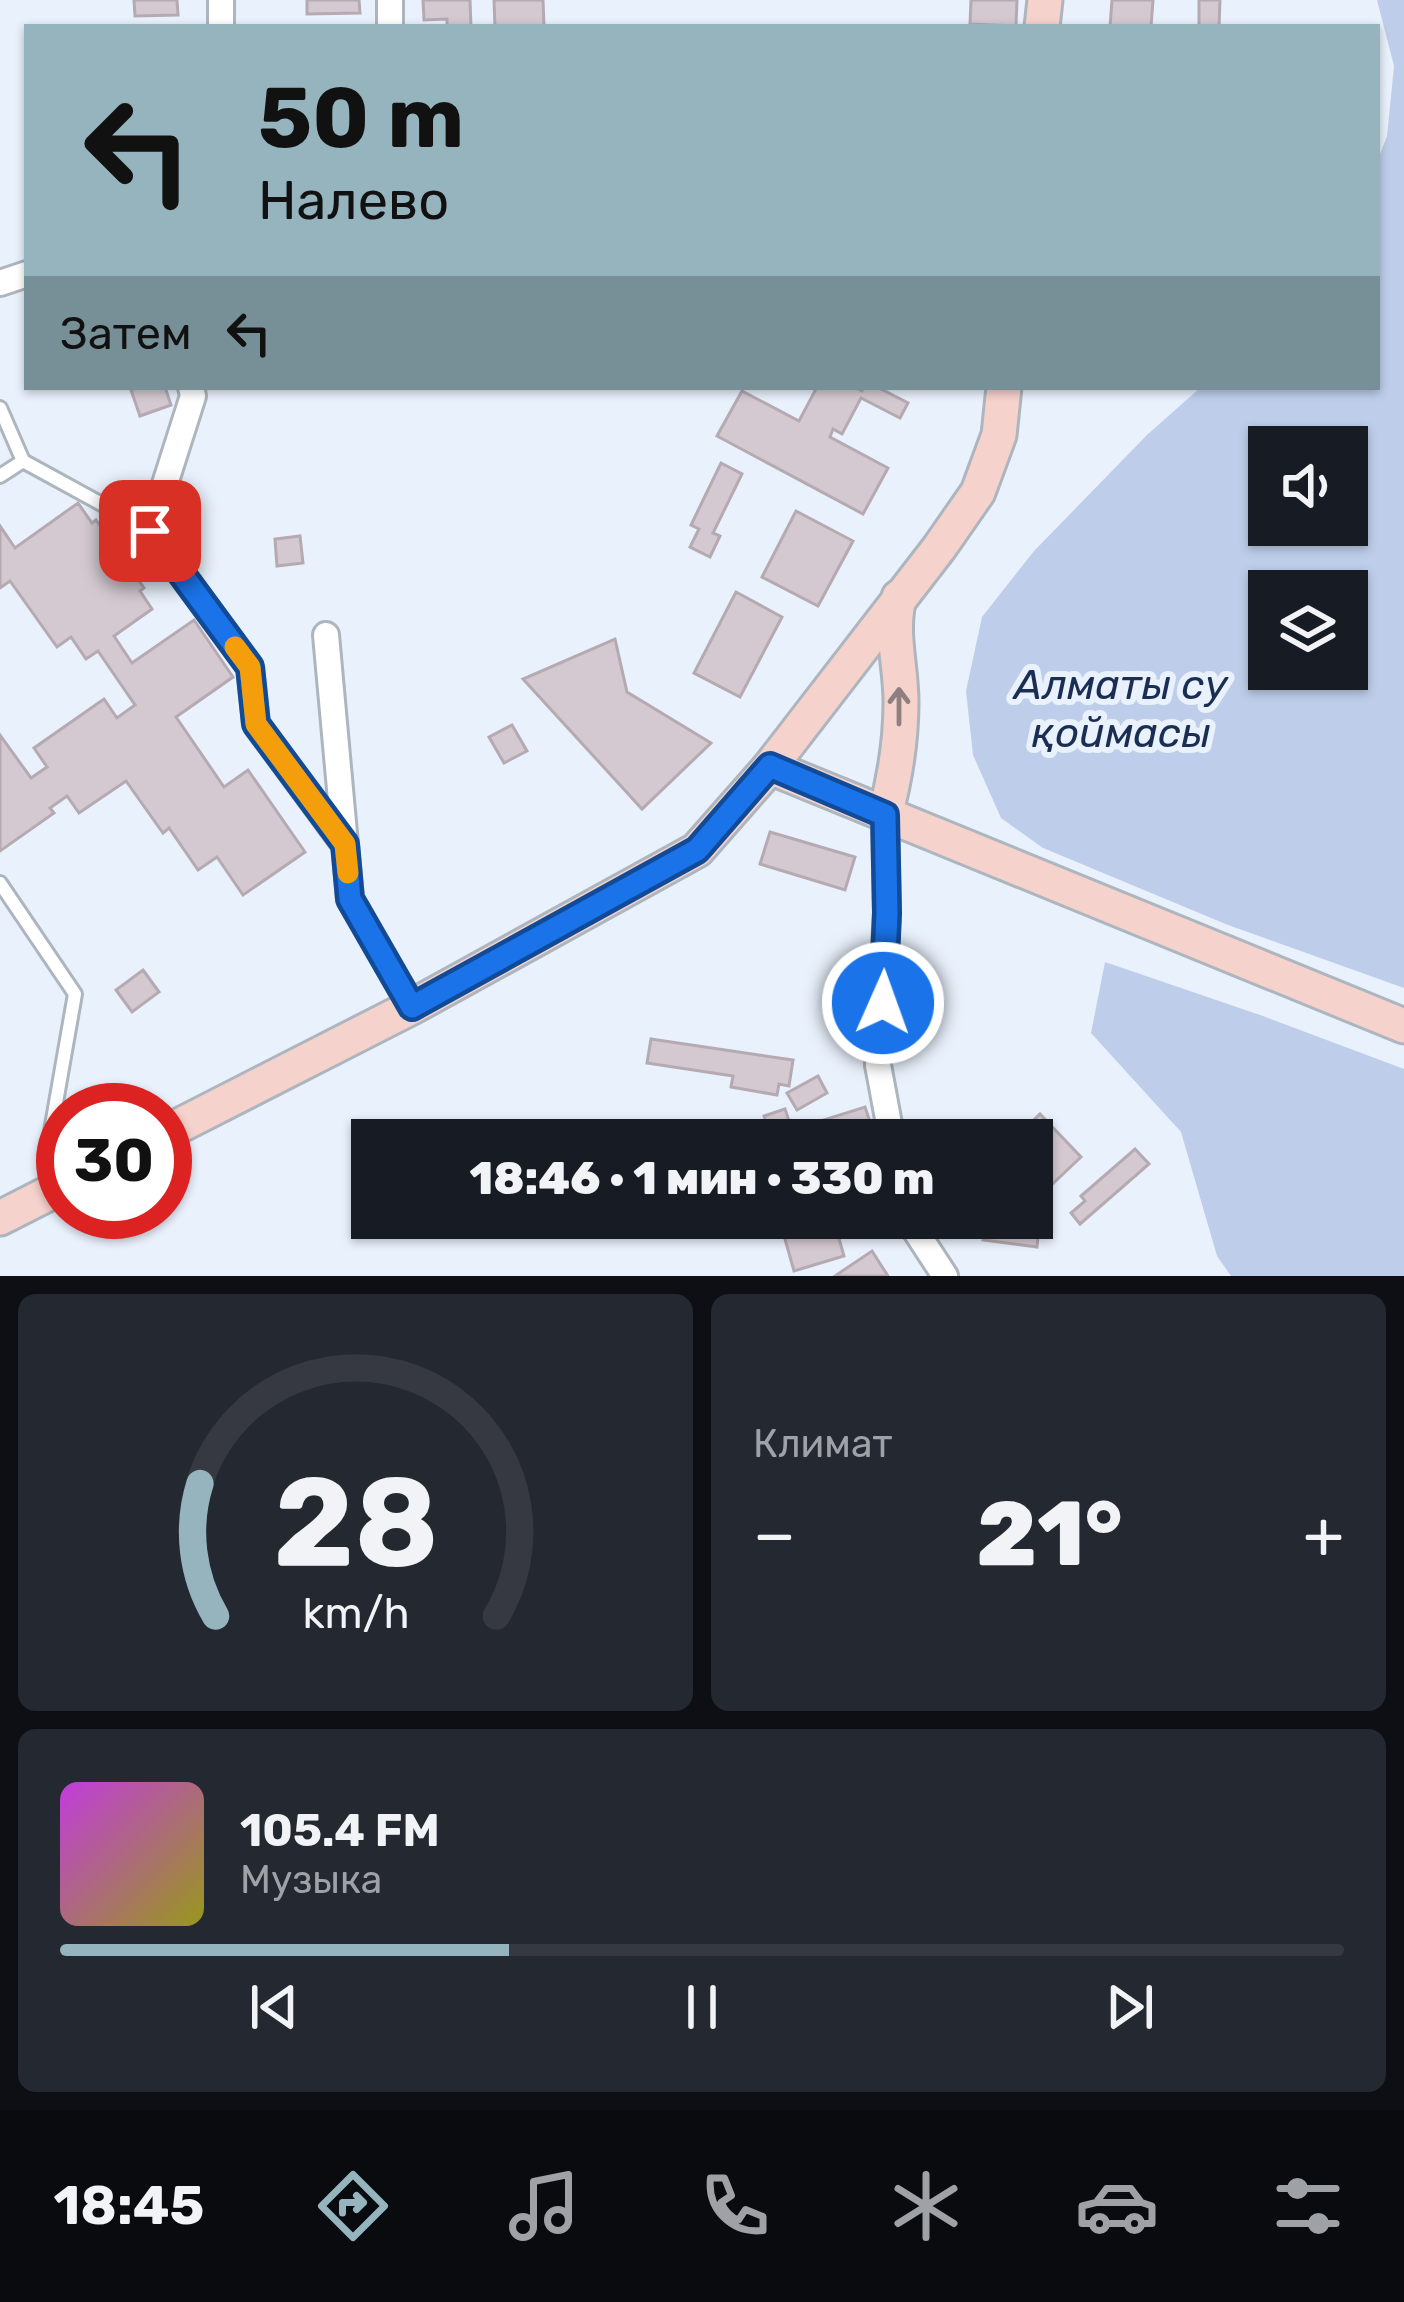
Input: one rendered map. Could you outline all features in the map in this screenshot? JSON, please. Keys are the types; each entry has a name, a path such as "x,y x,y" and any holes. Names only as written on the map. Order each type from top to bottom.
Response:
{"street":[{"path":"191,390 150,531 250,667 256,724 345,844"},
{"path":"192,1119 412,1007 697,850 770,766 978,492 999,435 1004,390"},
{"path":"888,1119 878,1066 887,913 885,815 896,775 901,701 893,621 900,596"},
{"path":"326,635 350,899 412,1007"},
{"path":"770,766 1404,1026"},
{"path":"0,1218 36,1200"},
{"path":"921,1239 945,1276"}],"lane":[{"path":"0,408 23,461 150,531"},
{"path":"0,476 23,461"},
{"path":"0,883 75,994 59,1083"}],"water":[{"name":"Алматы су қоймасы","path":"1377,0 1404,0 1404,988 1228,925 1043,848 1001,818 973,755 966,691 982,617 1034,551 1198,390 1380,390 1380,154 1387,136 1394,66"},
{"path":"1105,962 1404,1069 1404,1276 1231,1276 1217,1256 1181,1132 1091,1033"}],"building":[{"path":"134,0 177,0 178,15 135,16"},
{"path":"307,0 359,0 360,13 307,14"},
{"path":"423,0 470,0 471,24 424,20"},
{"path":"494,0 543,0 544,24 495,24"},
{"path":"971,0 1017,0 1016,24 970,24"},
{"path":"1112,0 1153,0 1151,24 1110,24"},
{"path":"1199,0 1220,0 1219,24 1199,24"},
{"path":"131,390 166,390 171,405 140,416"},
{"path":"815,390 883,390 908,403 900,418 861,398 842,434 833,429 830,437 888,468 863,514 717,436 742,391 799,421"},
{"path":"721,463 742,474 713,533 720,536 710,557 690,547 699,529 691,525"},
{"path":"78,503 92,523 96,520 144,588 140,591 152,609 114,636 132,663 194,620 233,677 176,717 224,787 248,770 305,852 243,895 217,857 198,870 169,828 163,833 126,781 79,813 67,796 50,808 54,813 0,851 0,735 31,778 47,767 34,748 104,699 117,718 135,705 98,651 86,659 71,637 57,647 10,581 0,588 0,526 15,548"},
{"path":"796,511 853,541 818,606 762,577"},
{"path":"300,536 303,563 277,566 275,539"},
{"path":"736,592 782,617 740,697 694,673"},
{"path":"615,639 627,692 711,743 642,809 523,679"},
{"path":"512,725 527,751 504,763 489,737"},
{"path":"770,832 855,857 845,890 760,864"},
{"path":"143,970 159,992 132,1012 116,990"},
{"path":"651,1039 793,1060 789,1086 779,1084 777,1095 731,1087 733,1076 647,1063"},
{"path":"818,1076 827,1093 797,1110 787,1093"},
{"path":"865,1107 869,1119 827,1119"},
{"path":"785,1109 788,1119 765,1119 764,1116"},
{"path":"1053,1128 1081,1157 1053,1183"},
{"path":"1135,1149 1149,1164 1080,1224 1071,1213 1085,1201 1081,1196"},
{"path":"785,1239 839,1239 844,1256 794,1271"},
{"path":"983,1239 1038,1239 1037,1247"},
{"path":"872,1251 888,1276 835,1276"}],"slow traffic":[{"path":"235,647 250,667 256,724 345,844 348,873"}],"route":[{"path":"150,531 250,667 256,724 345,844 350,899 412,1007 697,850 770,766 885,815 883,1003"}]}
